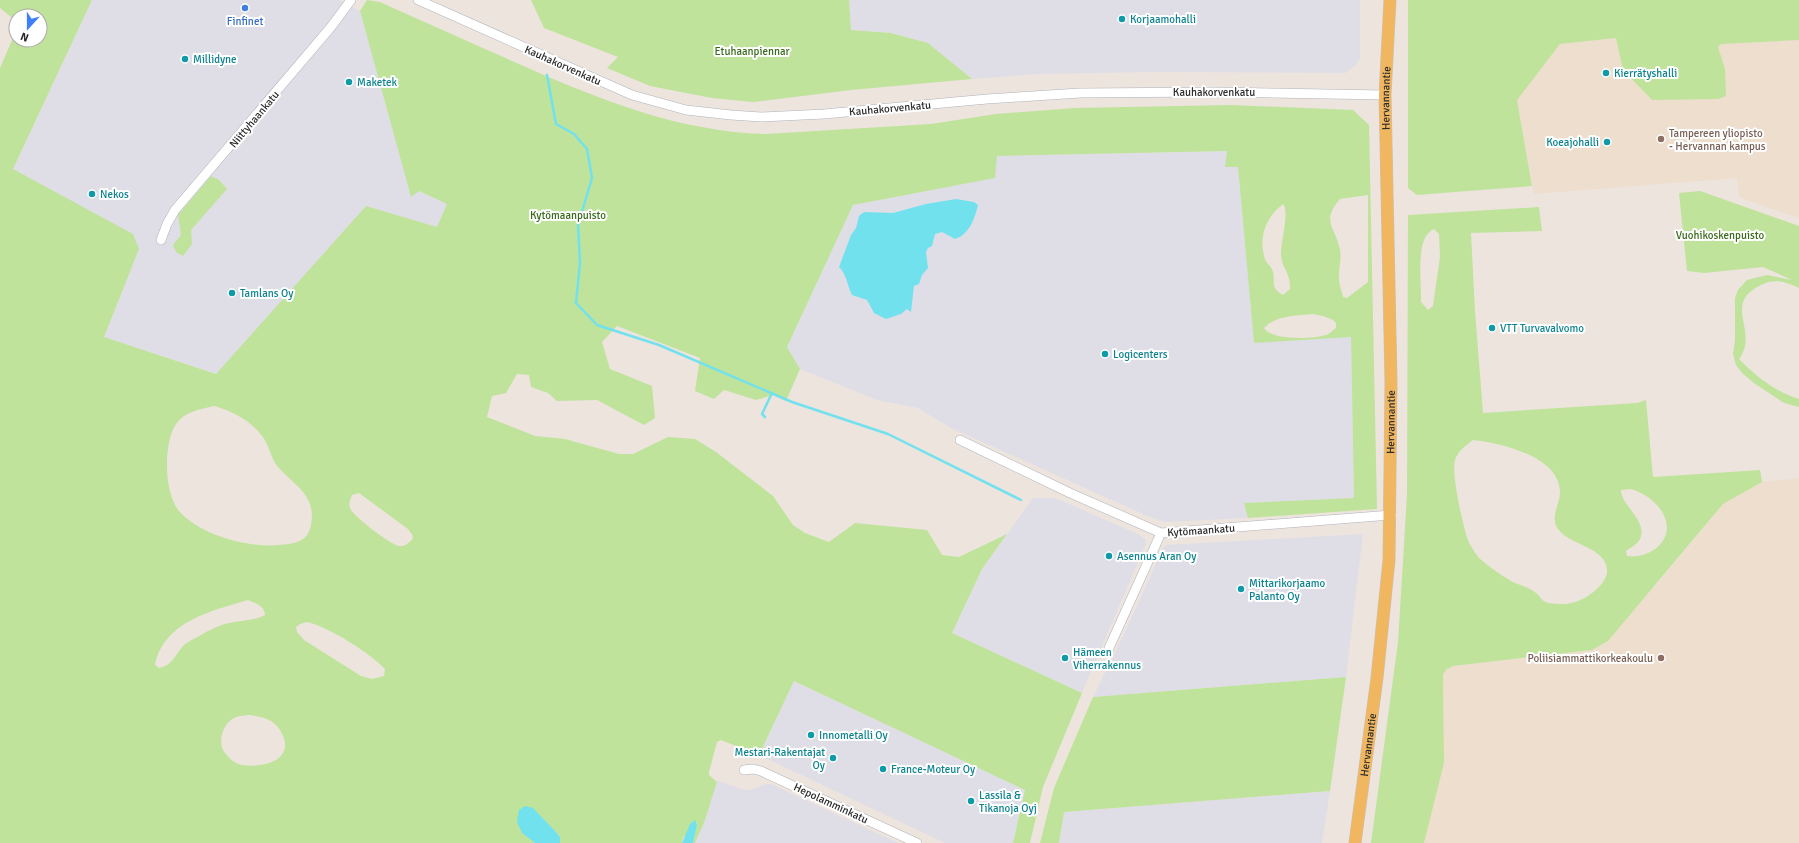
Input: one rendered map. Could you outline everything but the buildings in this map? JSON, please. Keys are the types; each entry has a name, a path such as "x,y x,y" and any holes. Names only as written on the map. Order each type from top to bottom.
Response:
{"main road":[{"name":"Hervannantie","path":"1355,843 1384,620 1391,515 1390,300 1385,96 1390,0"}],"street":[{"name":"Niittyhaankatu","path":"161,240 167,224 175,210 345,10 351,0"},
{"name":"Kauhakorvenkatu","path":"418,0 632,95 686,110 731,115 761,117 824,114 987,99 1080,93 1214,92 1385,96"},
{"name":"Kytömaankatu","path":"960,440 1070,493 1161,533 1391,515"},
{"path":"1109,648 1161,533"},
{"name":"Hepolamminkatu","path":"744,770 753,769 761,771 917,843"}],"shaded area":[{"path":"92,0 339,0 360,11 411,196 419,191 447,204 437,227 366,206 217,374 104,337 139,249 13,169"},
{"path":"849,0 1360,0 1360,59 1355,66 1345,73 1154,72 1039,74 972,79 928,43 891,33 850,30"},
{"name":"Tampereen yliopisto - Hervannan kampus","path":"1799,25 1799,218 1743,199 1739,196 1737,178 1534,194 1517,100 1560,44 1616,38"},
{"path":"1227,151 1238,167 1254,342 1351,336 1354,498 1245,503 1248,518 1165,522 1152,518 949,427 918,408 877,400 800,369 787,347 853,205 994,178 997,156"},
{"name":"Poliisiammattikorkeakoulu","path":"1799,478 1799,843 1424,843 1444,763 1443,674 1447,669 1453,666 1592,650 1657,584 1723,504 1762,482"},
{"path":"1033,498 1055,498 1138,534 1145,539 1146,544 1082,693 952,633 982,569"},
{"path":"1363,534 1346,677 1093,697 1127,628 1163,548 1167,545"},
{"path":"794,681 1025,790 1013,843 945,843 759,755"},
{"path":"716,780 744,790 750,790 766,784 771,784 898,843 695,843 704,823 717,782"},
{"path":"1330,791 1322,843 1059,843 1064,812"}],"green space":[{"name":"Kytömaanpuisto","path":"0,0 92,0 13,169 133,234 139,249 104,337 216,374 366,206 437,227 447,204 419,191 411,197 360,11 367,0 380,2 484,49 609,101 670,120 734,132 766,134 931,124 996,114 1075,108 1231,105 1353,110 1369,125 1377,509 1248,518 1244,503 1354,498 1351,337 1254,343 1238,167 1225,167 1227,151 997,156 995,178 853,205 787,347 800,369 786,401 773,395 756,400 724,390 714,399 695,391 700,358 617,326 602,342 610,369 652,386 655,418 644,425 597,400 557,401 548,393 531,387 529,375 517,374 506,393 492,396 487,417 535,436 565,439 619,454 633,454 668,437 695,439 716,452 773,496 793,525 805,533 829,542 855,523 927,530 942,555 959,557 1007,534 982,569 952,633 1082,693 1043,787 1030,843 1013,843 1025,790 794,681 759,755 721,740 717,742 709,775 717,782 704,823 695,843 693,843 697,822 683,838 682,843 560,843 559,835 536,812 522,833 535,843 0,843 0,68 9,48 48,48 48,8 8,8 8,14 0,8","holes":["1368,195 1368,282 1347,298 1343,297 1339,284 1341,257 1338,242 1330,219 1331,213 1340,199","1283,204 1286,214 1281,256 1288,275 1290,289 1283,295 1278,292 1274,286 1272,269 1266,260 1262,243 1268,221","1313,314 1333,320 1336,323 1336,328 1326,335 1302,338 1275,335 1268,332 1264,328 1280,318","214,406 234,413 252,425 266,442 275,463 306,497 310,504 312,514 311,525 304,539 295,543 279,545 239,542 199,527 179,511 170,493 168,481 167,455 172,432 176,424 183,417 203,408","359,493 408,529 413,536 412,540 405,545 399,546 374,531 359,519 351,510 349,504 352,495","248,600 261,607 265,612 265,615 224,624 214,628 185,644 169,664 159,668 155,665 160,650 168,638 179,628 191,620 205,614","307,622 317,625 349,641 378,662 385,669 384,676 372,679 361,676 304,640 297,632 296,627","249,715 265,718 274,723 284,739 284,751 281,756 272,762 253,766 242,765 230,759 222,748 221,738 228,723 236,717"]},
{"name":"Etuhaanpiennar","path":"531,0 849,0 851,30 891,33 928,43 972,79 851,90 753,102 712,98 650,86 607,68 618,57 544,28"},
{"path":"1408,0 1799,0 1799,40 1721,44 1718,47 1725,69 1726,96 1718,99 1652,100 1623,70 1616,38 1560,44 1517,100 1532,186 1417,195 1408,188"},
{"path":"211,176 219,180 227,189 191,230 192,244 183,256 176,252 173,245 181,235 178,215"},
{"name":"Vuohikoskenpuisto","path":"1700,191 1799,226 1799,288 1776,281 1761,285 1749,292 1742,309 1746,338 1744,349 1739,359 1766,383 1790,396 1799,399 1799,407 1784,403 1754,383 1742,373 1736,365 1733,354 1735,340 1735,298 1738,290 1747,280 1767,275 1792,280 1763,267 1704,273 1687,271 1679,193"},
{"path":"1539,207 1542,231 1471,233 1483,413 1637,403 1646,400 1653,477 1760,470 1762,482 1723,504 1608,641 1592,650 1453,666 1447,669 1443,674 1444,763 1424,843 1371,843 1398,642 1407,495 1408,215","holes":["1434,229 1439,234 1440,257 1433,306 1428,310 1421,302 1420,262 1424,241 1428,234","1473,440 1499,444 1528,454 1541,461 1551,470 1558,481 1560,494 1555,516 1556,525 1564,535 1595,552 1601,557 1606,564 1607,572 1606,578 1602,584 1582,599 1567,604 1555,604 1543,600 1533,591 1511,581 1479,558 1468,540 1458,500 1454,466 1456,457 1462,449","1630,489 1641,493 1652,500 1661,510 1666,521 1667,529 1665,537 1661,543 1656,548 1642,555 1627,556 1626,551 1639,541 1641,532 1638,519 1625,502 1621,490"]},
{"path":"1346,677 1330,791 1064,812 1059,843 1040,843 1054,788 1093,697"}],"water":[{"path":"956,199 974,202 978,205 975,215 968,230 960,237 955,239 942,232 935,234 932,246 928,248 926,252 928,268 922,275 919,284 914,286 911,312 907,309 901,314 886,319 874,313 867,300 852,295 842,270 839,267 851,235 856,228 859,216 864,212 893,213 926,204"},
{"path":"525,806 533,808 557,833 560,837 560,843 535,843 522,833 517,822 519,810"},
{"path":"695,820 697,825 693,843 682,843 690,824"}],"waterway":[{"path":"547,75 556,124 574,134 587,149 592,178 578,225 580,263 576,303 597,325 659,345 792,402 888,434 1021,500"},
{"path":"765,417 762,414 772,393"}],"place":[{"name":"Finfinet","path":"245,8"},
{"name":"Korjaamohalli","path":"1122,19"},
{"name":"Millidyne","path":"185,59"},
{"name":"Kierrätyshalli","path":"1606,73"},
{"name":"Maketek","path":"349,82"},
{"name":"Tampereen yliopisto - Hervannan kampus","path":"1661,139"},
{"name":"Koeajohalli","path":"1607,142"},
{"name":"Nekos","path":"92,194"},
{"name":"Tamlans Oy","path":"232,293"},
{"name":"VTT Turvavalvomo","path":"1492,328"},
{"name":"Logicenters","path":"1105,354"},
{"name":"Asennus Aran Oy","path":"1109,556"},
{"name":"Mittarikorjaamo Palanto Oy","path":"1241,589"},
{"name":"Hämeen Viherrakennus","path":"1065,658"},
{"name":"Poliisiammattikorkeakoulu","path":"1661,658"},
{"name":"Innometalli Oy","path":"811,735"},
{"name":"Mestari-Rakentajat Oy","path":"833,758"},
{"name":"France-Moteur Oy","path":"883,769"},
{"name":"Lassila & Tikanoja Oyj","path":"971,801"}]}
